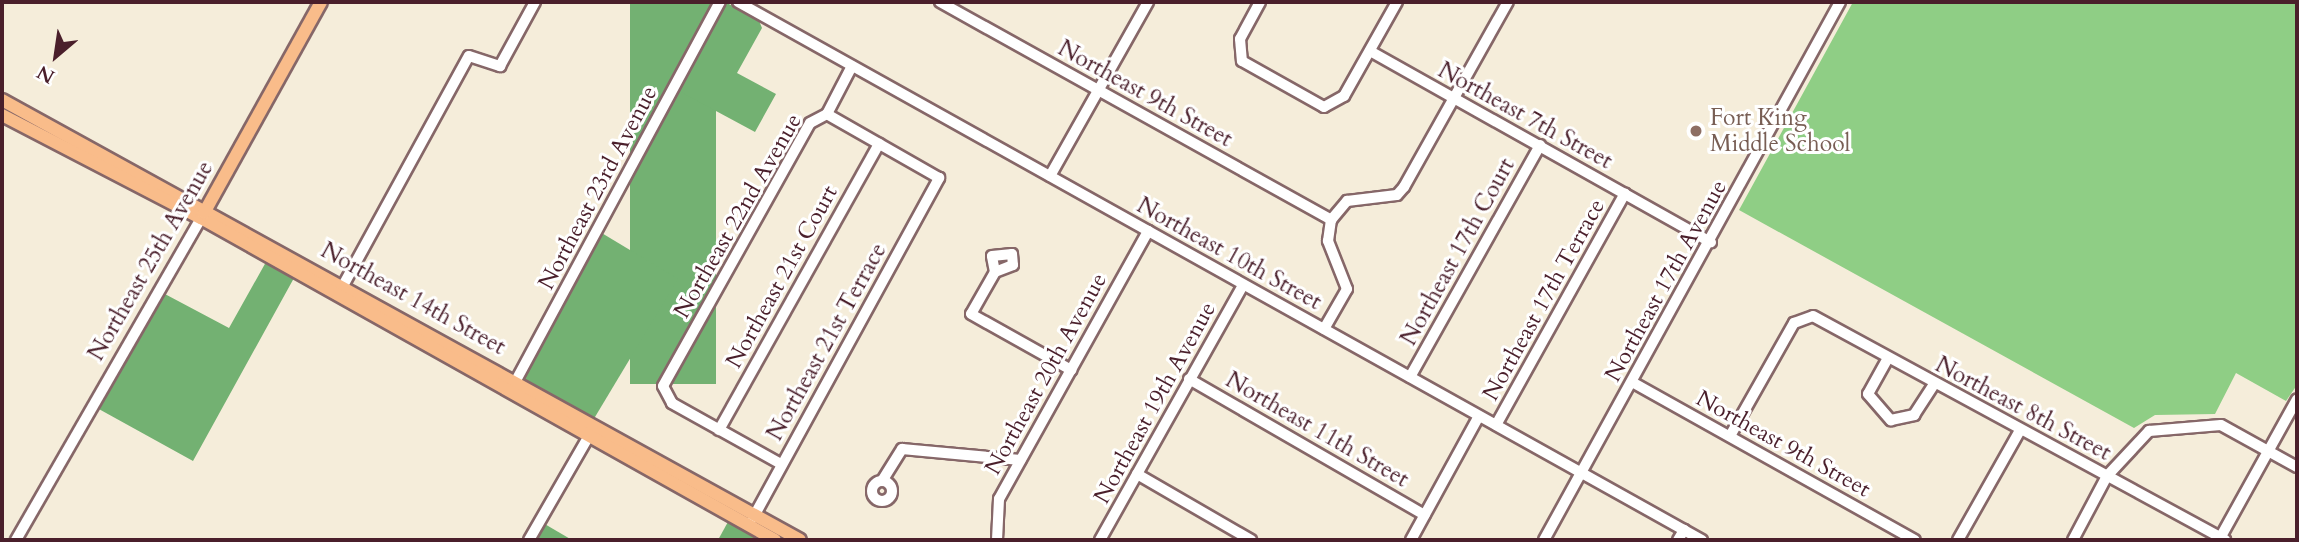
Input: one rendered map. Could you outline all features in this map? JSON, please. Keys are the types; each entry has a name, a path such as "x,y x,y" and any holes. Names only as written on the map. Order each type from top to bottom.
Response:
{"main road":[{"name":"Northeast 25th Avenue","path":"204,213 321,2"},
{"name":"Northeast 14th Street","path":"2,100 38,126 204,213 752,520 800,540"},
{"name":"Northeast 14th Street","path":"2,115 38,126"},
{"name":"Northeast 14th Street","path":"752,520 775,540"}],"street":[{"path":"341,290 468,56 500,66 535,2"},
{"name":"Northeast 23rd Avenue","path":"513,386 720,2"},
{"name":"Northeast 10th Street","path":"737,2 757,6 852,66 1703,540"},
{"name":"Northeast 9th Street","path":"940,2 1331,220"},
{"path":"1260,2 1240,39 1242,61 1308,101 1335,104 1370,51 1397,2"},
{"path":"1324,329 1347,289 1328,241 1331,220 1347,201 1366,194 1397,195 1508,2"},
{"name":"Northeast 17th Avenue","path":"1544,540 1711,242 1840,2"},
{"path":"1051,176 1145,3"},
{"name":"Northeast 7th Street","path":"1370,51 1711,242"},
{"name":"Northeast 22nd Avenue","path":"719,430 664,393 810,123 827,114 852,66"},
{"path":"827,114 878,144"},
{"name":"Northeast 21st Terrace","path":"752,520 939,178 878,144"},
{"name":"Northeast 21st Court","path":"719,430 878,144"},
{"name":"Northeast 17th Court","path":"1410,377 1540,145"},
{"name":"Northeast 17th Terrace","path":"1496,425 1625,194"},
{"name":"Northeast 25th Avenue","path":"16,540 204,213"},
{"name":"Northeast 20th Avenue","path":"997,540 997,505 1148,232"},
{"path":"995,272 971,314 1071,370"},
{"name":"Northeast 19th Avenue","path":"1100,540 1242,285"},
{"name":"Northeast 8th Street","path":"1730,436 1802,315 1888,358 2019,432 2222,539"},
{"path":"1888,358 1868,394 1891,420 1914,415 1934,384"},
{"name":"Northeast 11th Street","path":"1189,379 1425,515"},
{"name":"Northeast 9th Street","path":"1632,382 1915,540"},
{"path":"2222,539 2297,399"},
{"name":"Northeast 17th Terrace","path":"1411,540 1479,416"},
{"path":"2073,540 2107,477 2149,431 2221,425 2297,467"},
{"path":"528,540 591,430"},
{"path":"719,430 781,464"},
{"path":"1958,540 2019,432"},
{"path":"882,481 902,449 1020,460"},
{"path":"1137,474 1251,540"},
{"path":"1678,540 1684,530"}],"green space":[{"path":"630,2 716,2 716,384 630,384"},
{"path":"724,2 757,16 762,28 737,73 776,94 755,132 677,90"},
{"path":"1853,2 2297,2 2297,385 2286,401 2236,373 2215,414 2155,415 2134,428 1739,210"},
{"path":"600,232 678,279 592,422 514,375"},
{"path":"266,262 294,278 193,461 97,408 163,293 229,328"},
{"path":"729,520 766,540 718,540"},
{"path":"543,523 572,540 533,540"}],"place":[{"name":"Fort King Middle School","path":"1696,131"}]}
